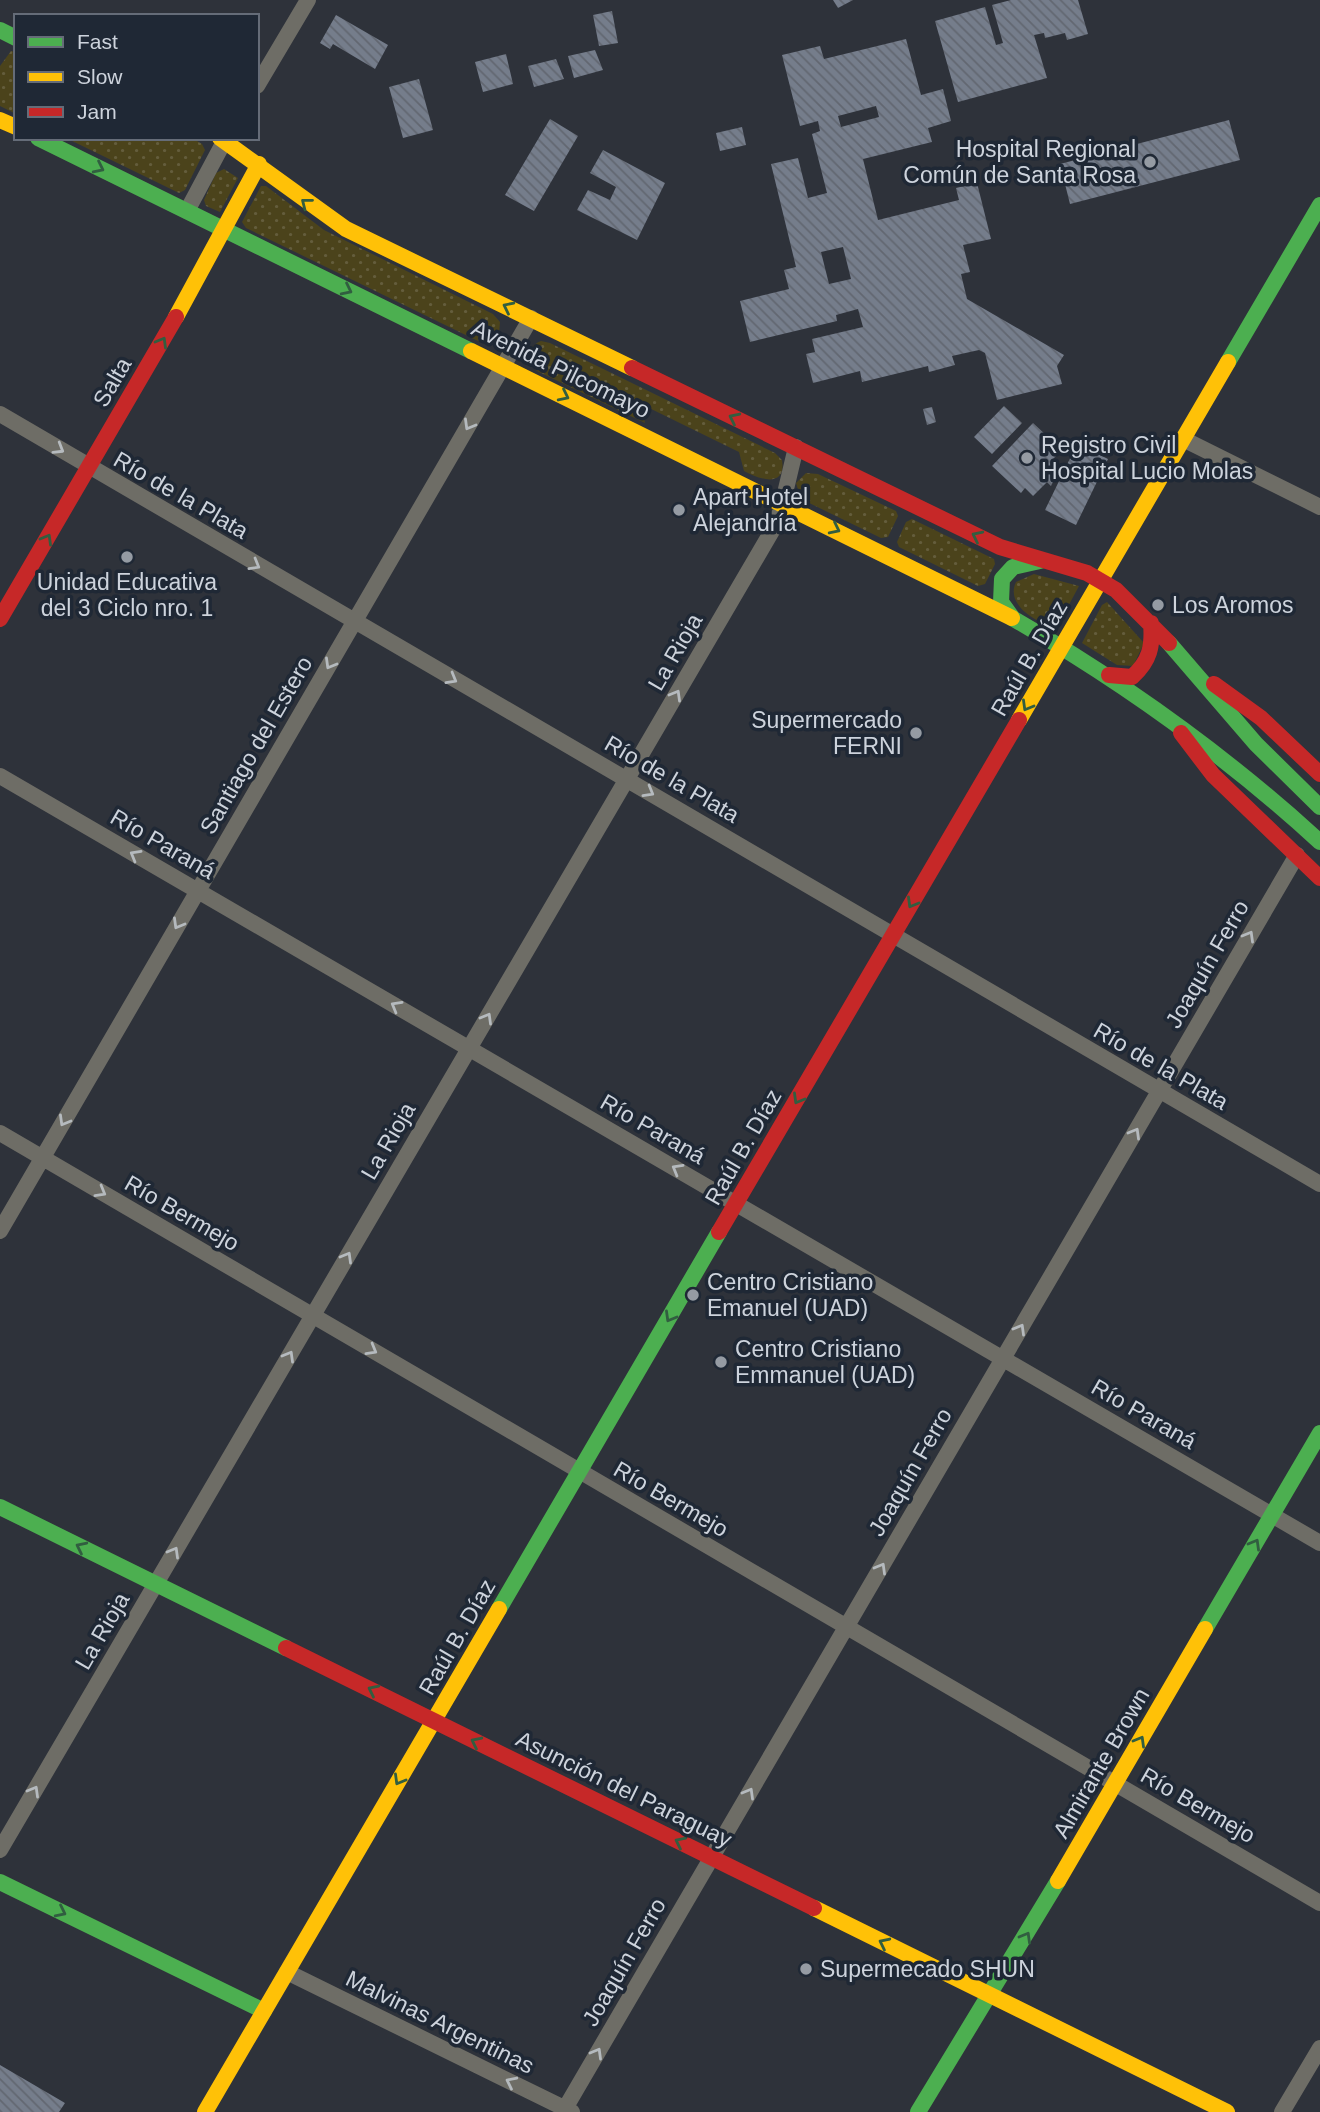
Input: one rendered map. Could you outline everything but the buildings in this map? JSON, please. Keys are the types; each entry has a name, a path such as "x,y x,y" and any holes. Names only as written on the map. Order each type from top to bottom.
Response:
{"main road":[{"name":"Avenida Pilcomayo","path":"42,140 1016,620 1169,716 1252,778 1320,842"},
{"name":"Avenida Pilcomayo","path":"224,140 337,224 994,544 1040,561 1072,567 1101,579 1124,596 1186,664"},
{"name":"Salta","path":"0,619 226,230 259,164"},
{"name":"Raúl B. Díaz","path":"205,2112 1320,205"},
{"path":"1016,620 1001,602 1000,583 1013,567 1040,561"},
{"path":"1109,676 1132,677 1145,667 1153,653 1151,623"},
{"path":"1186,664 1261,718 1320,774"},
{"path":"1186,664 1250,738 1320,807"},
{"path":"1169,716 1213,775 1320,878"},
{"name":"Almirante Brown","path":"918,2112 1115,1784 1320,1433"},
{"name":"Asunción del Paraguay","path":"0,1507 1227,2112"},
{"path":"0,1882 264,2011"}],"street":[{"path":"259,83 308,0"},
{"path":"187,211 222,140"},
{"name":"Santiago del Estero","path":"0,1231 531,318"},
{"name":"Río de la Plata","path":"0,414 1320,1184"},
{"path":"1183,439 1320,507"},
{"name":"La Rioja","path":"0,1850 772,531 783,503 796,447"},
{"name":"Río Paraná","path":"0,776 1320,1543"},
{"name":"Joaquín Ferro","path":"566,2111 1297,855"},
{"name":"Río Bermejo","path":"0,1133 1320,1903"},
{"name":"Malvinas Argentinas","path":"287,1972 566,2111"},
{"path":"1282,2112 1320,2048"}],"shaded area":[{"path":"11,51 14,52 14,113 0,106 0,66"},
{"path":"70,140 195,140 205,150 185,190 179,193"},
{"path":"224,169 238,178 220,212 206,206 204,200 216,173"},
{"path":"261,186 266,186 324,230 493,314 500,322 499,334 490,342 480,342 246,228 242,222"},
{"path":"541,341 775,453 782,460 780,475 763,479 750,474 744,471 739,452 641,404 645,423 537,371 530,363 528,354 532,347"},
{"path":"806,473 818,474 896,511 898,516 888,537 881,538 801,499 796,483"},
{"path":"912,519 994,559 995,564 985,584 978,586 899,547 897,542 906,522"},
{"path":"1034,574 1079,586 1057,627 1032,618 1019,606 1015,598 1016,582"},
{"path":"1107,602 1144,643 1133,666 1117,665 1082,643 1102,605"}],"traffic: fast":[{"path":"0,30 14,37"},
{"path":"42,140 471,351"},
{"path":"1228,362 1320,205"},
{"path":"1012,617 1001,602 1002,579 1013,567 1040,561"},
{"path":"1012,618 1094,668 1172,721 1247,779 1320,842"},
{"path":"1169,643 1256,744 1320,807"},
{"path":"499,1609 719,1232"},
{"path":"1205,1629 1320,1433"},
{"path":"0,1507 286,1648"},
{"path":"918,2112 1058,1881"},
{"path":"0,1882 264,2011"}],"traffic: slow":[{"path":"0,120 14,126"},
{"path":"223,140 346,229 632,368"},
{"path":"176,317 259,164"},
{"path":"471,351 1012,618"},
{"path":"1019,720 1228,362"},
{"path":"205,2112 499,1609"},
{"path":"1058,1881 1205,1629"},
{"path":"814,1908 1227,2112"}],"traffic: jam":[{"path":"0,619 176,317"},
{"path":"632,368 1000,547 1087,573 1116,590 1169,643"},
{"path":"1109,675 1132,677 1143,665 1149,653 1151,623"},
{"path":"1214,684 1261,718 1320,774"},
{"path":"719,1232 1019,720"},
{"path":"1181,733 1213,775 1320,878"},
{"path":"286,1648 814,1908"}],"place":[{"name":"Hospital Regional Común de Santa Rosa","path":"1150,162"},
{"name":"Registro Civil Hospital Lucio Molas","path":"1027,458"},
{"name":"Apart Hotel Alejandría","path":"679,510"},
{"name":"Unidad Educativa del 3 Ciclo nro. 1","path":"127,557"},
{"name":"Los Aromos","path":"1158,605"},
{"name":"Supermercado FERNI","path":"916,733"},
{"name":"Centro Cristiano Emanuel (UAD)","path":"693,1295"},
{"name":"Centro Cristiano Emmanuel (UAD)","path":"721,1362"},
{"name":"Supermecado SHUN","path":"806,1969"}]}
